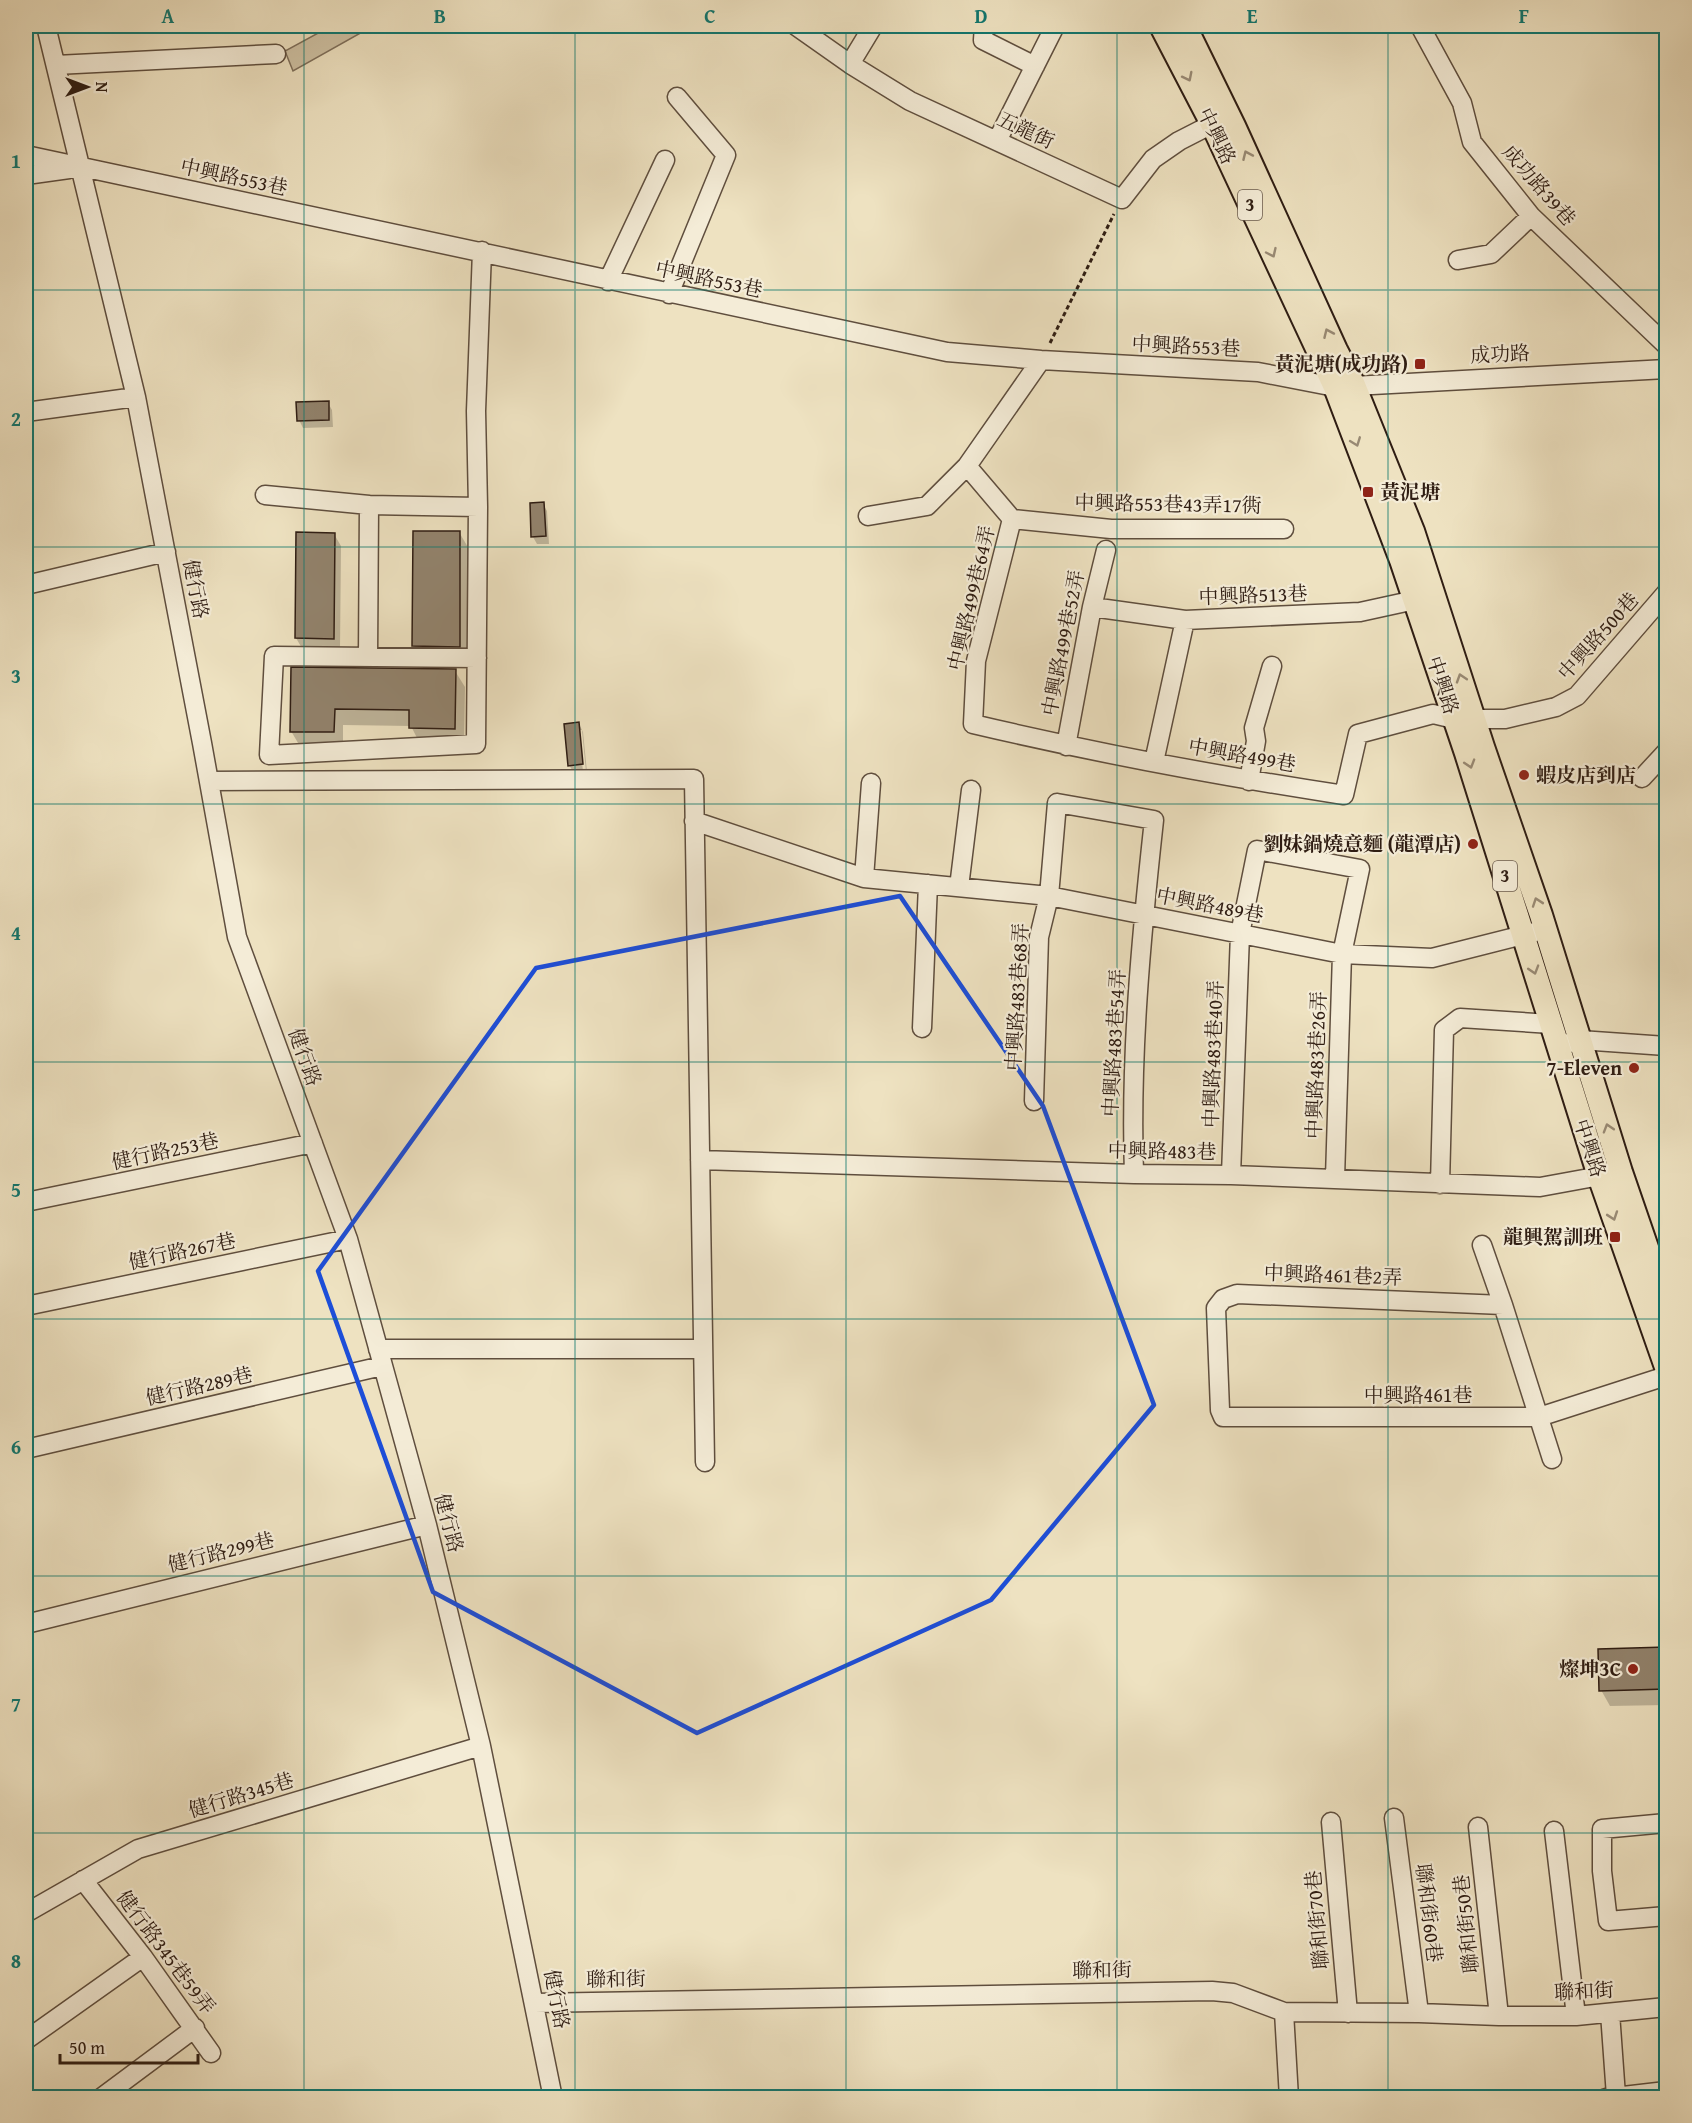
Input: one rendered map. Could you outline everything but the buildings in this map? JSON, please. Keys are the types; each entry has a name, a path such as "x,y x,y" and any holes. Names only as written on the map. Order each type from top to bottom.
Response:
{"main road":[{"name":"中興路","path":"1161,26 1221,120"},
{"name":"中興路","path":"1185,26 1221,120 1413,531 1464,719 1534,932 1580,1040 1666,1303"},
{"name":"中興路","path":"1345,386 1415,600 1464,719"},
{"name":"中興路","path":"1534,932 1554,1035 1599,1176 1666,1367"}],"street":[{"name":"健行路","path":"46,26 136,397 237,937 348,1239 428,1525 481,1746 553,2097"},
{"name":"五龍街","path":"796,26 850,64 910,101 1122,199"},
{"path":"850,64 873,26"},
{"path":"984,26 983,40 1035,66"},
{"path":"997,141 1055,26"},
{"name":"成功路39巷","path":"1420,26 1462,103 1472,142 1531,216 1666,345"},
{"path":"56,65 276,54"},
{"path":"669,294 726,155 677,97"},
{"path":"1122,199 1153,159 1179,141 1221,120"},
{"name":"中興路553巷","path":"26,155 947,352 1041,360 1258,372 1345,386"},
{"path":"608,281 665,160"},
{"path":"26,175 80,167"},
{"path":"1458,260 1491,254 1531,216"},
{"path":"477,658 274,656 269,755 476,744 477,658 478,507 476,411 482,251"},
{"path":"868,516 927,506 967,466 1041,360"},
{"name":"成功路","path":"1345,386 1666,369"},
{"path":"26,412 136,397"},
{"path":"967,466 1012,519"},
{"path":"265,495 369,505 478,507"},
{"path":"368,657 369,505"},
{"name":"中興路553巷43弄17衖","path":"1012,519 1111,530 1284,529"},
{"name":"中興路499巷64弄","path":"973,724 976,661 1012,519"},
{"name":"中興路499巷52弄","path":"1066,746 1092,607 1106,550"},
{"path":"26,585 166,552"},
{"name":"中興路500巷","path":"1464,719 1505,719 1556,707 1577,696 1666,593"},
{"name":"中興路513巷","path":"1092,607 1185,620 1360,612 1415,600"},
{"path":"1154,762 1185,620"},
{"path":"1249,781 1256,741 1254,728 1272,666"},
{"name":"中興路499巷","path":"973,724 1066,746 1249,781 1344,795 1358,734 1433,714 1464,719"},
{"path":"1642,778 1666,752"},
{"path":"209,781 694,779 705,1462"},
{"path":"864,878 871,783"},
{"path":"959,887 971,790"},
{"name":"中興路483巷68弄","path":"1034,1101 1039,937 1048,896 1057,803 1108,811"},
{"name":"中興路483巷54弄","path":"1108,811 1154,820 1144,914 1131,1106 1134,1174"},
{"name":"中興路489巷","path":"694,821 864,878 1048,896 1342,954 1431,958 1534,932"},
{"name":"中興路483巷40弄","path":"1231,1175 1240,934 1257,850 1299,859"},
{"name":"中興路483巷26弄","path":"1299,859 1360,869 1342,954 1335,1178"},
{"path":"922,1028 928,884"},
{"path":"1440,1184 1444,1030 1460,1018 1580,1040 1666,1046"},
{"name":"健行路253巷","path":"26,1202 313,1143"},
{"name":"中興路483巷","path":"700,1160 1335,1178 1540,1187 1622,1172"},
{"name":"健行路267巷","path":"26,1306 348,1239"},
{"path":"1482,1245 1552,1459"},
{"name":"中興路461巷2弄","path":"1219,1358 1216,1308 1222,1299 1237,1294 1503,1305"},
{"name":"健行路289巷","path":"26,1449 380,1358 703,1348"},
{"name":"中興路461巷","path":"1219,1358 1220,1410 1223,1417 1539,1417 1666,1376"},
{"name":"健行路299巷","path":"26,1624 428,1525"},
{"name":"健行路345巷","path":"28,1907 138,1849 481,1746"},
{"name":"聯和街60巷","path":"1394,1818 1419,2013"},
{"name":"聯和街70巷","path":"1331,1822 1348,2013"},
{"path":"1666,1823 1602,1829 1602,1872 1608,1921 1666,1916"},
{"name":"聯和街50巷","path":"1478,1827 1499,2016"},
{"path":"1554,1831 1576,2016"},
{"name":"健行路345巷59弄","path":"83,1880 143,1957 211,2053"},
{"path":"26,2040 143,1957"},
{"name":"聯和街","path":"535,2003 1212,1991 1233,1993 1284,2012 1576,2016 1666,2007"},
{"path":"1284,2012 1289,2097"},
{"path":"1610,2013 1611,2097 1666,2091"},
{"path":"101,2097 195,2028"}],"path":[{"path":"1041,360 1122,199"}],"highlighted area":[{"path":"900,896 1043,1106 1154,1405 991,1600 697,1733 433,1592 318,1271 536,968"}],"shaded area":[{"path":"331,26 373,26 293,71 285,51"}],"place":[{"name":"黃泥塘(成功路)","path":"1420,364"},
{"name":"黃泥塘","path":"1368,492"},
{"name":"蝦皮店到店","path":"1524,775"},
{"name":"劉妹鍋燒意麵 (龍潭店)","path":"1473,844"},
{"name":"7-Eleven","path":"1634,1068"},
{"name":"龍興駕訓班","path":"1615,1237"},
{"name":"燦坤3C","path":"1633,1669"}]}
